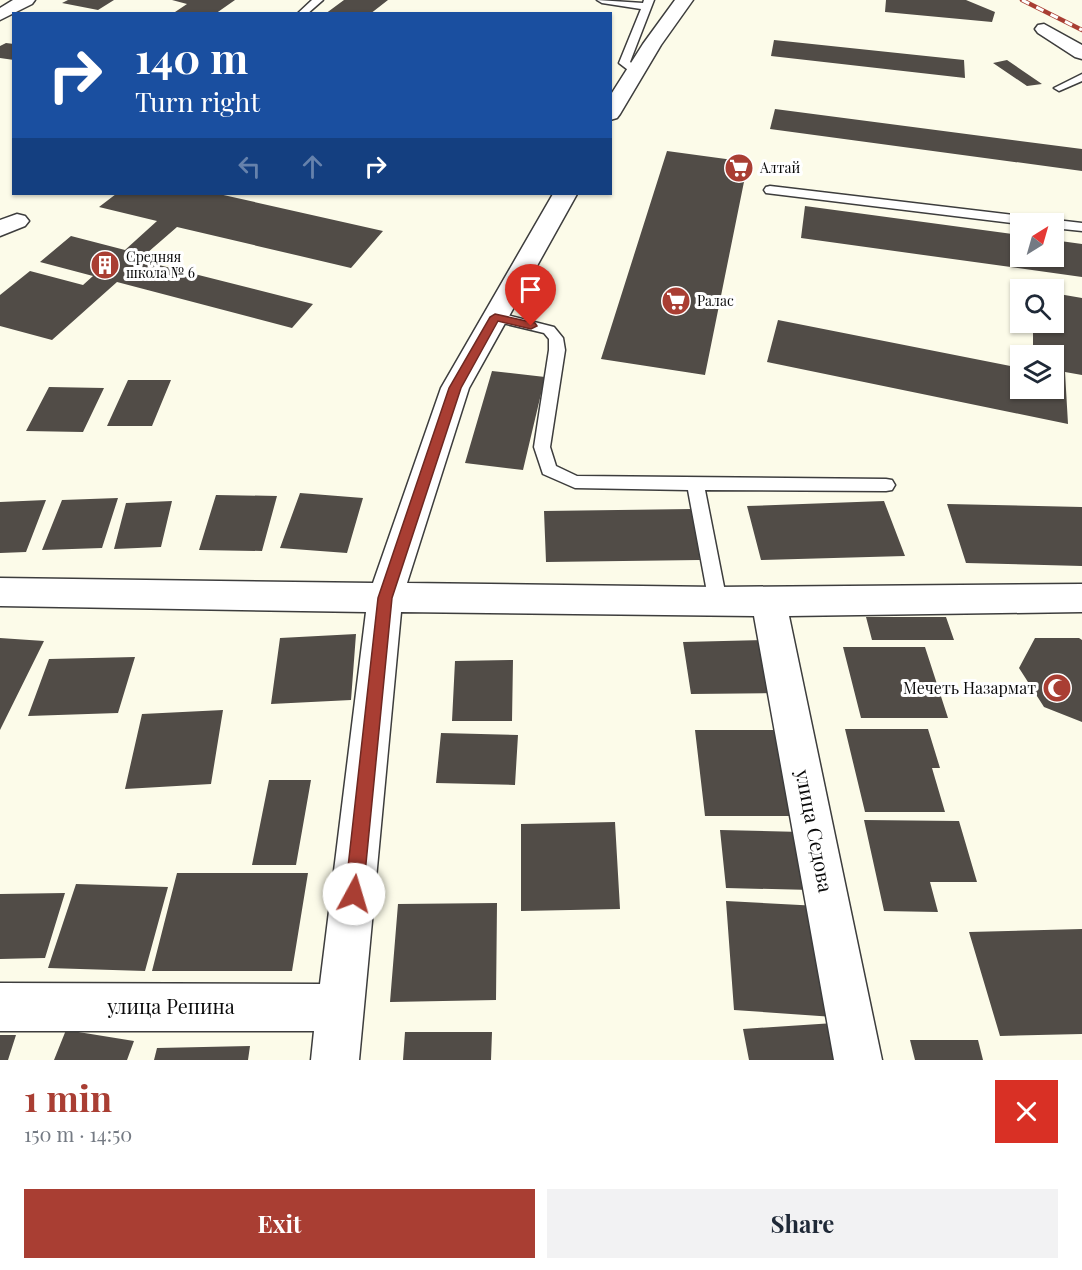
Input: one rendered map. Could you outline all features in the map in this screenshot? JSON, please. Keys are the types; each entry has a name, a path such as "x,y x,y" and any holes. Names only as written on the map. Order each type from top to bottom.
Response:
{"street":[{"path":"612,111 636,70 684,0"},
{"path":"1044,29 1082,53"},
{"path":"336,1060 385,598 455,388 564,195"},
{"path":"0,592 717,602 1082,598"},
{"name":"улица Седова","path":"769,602 858,1060"},
{"name":"улица Репина","path":"0,1007 342,1008"}],"lane":[{"path":"303,12 318,0"},
{"path":"602,0 648,3 624,63 636,70"},
{"path":"1059,88 1082,77"},
{"path":"770,190 1010,219"},
{"path":"1064,225 1082,227"},
{"path":"495,317 549,330 556,338 557,350 542,447 549,470 575,482 886,485"},
{"path":"695,483 717,602"}],"building":[{"path":"68,0 114,0 98,10 62,3"},
{"path":"172,0 235,0 218,12 175,12 187,4"},
{"path":"344,0 388,0 373,12 328,12"},
{"path":"886,0 966,0 995,12 992,22 885,12"},
{"path":"774,40 964,60 965,78 771,56"},
{"path":"6,43 12,44 12,60 0,58 0,46"},
{"path":"1007,60 1042,84 1027,86 993,63"},
{"path":"775,109 1082,149 1082,171 770,129"},
{"path":"667,151 748,162 705,375 601,359"},
{"name":"Средняя школа № 6","path":"115,195 223,195 383,231 351,268 177,227 139,260 313,304 292,328 117,282 52,340 0,326 0,295 30,271 83,285 93,276 40,262 71,236 125,250 157,221 99,207"},
{"path":"805,206 1010,234 1010,267 1064,267 1064,242 1082,244 1082,277 801,238"},
{"path":"1064,295 1082,298 1082,375 1065,372 1068,424 767,362 778,320 1010,366 1010,399 1064,399 1064,345 1033,345 1033,333 1064,333"},
{"path":"492,371 545,377 523,470 465,463"},
{"path":"128,380 171,380 152,426 107,426"},
{"path":"49,387 104,388 83,432 26,431"},
{"path":"300,493 363,498 347,553 280,548"},
{"path":"216,495 277,496 262,551 199,550"},
{"path":"118,498 102,548 42,550 62,500"},
{"path":"46,500 26,552 0,553 0,502"},
{"path":"172,501 161,547 114,549 126,503"},
{"path":"884,501 905,556 761,560 747,506"},
{"path":"947,504 1082,507 1082,566 966,563"},
{"path":"692,509 700,560 546,562 544,511"},
{"path":"866,617 946,617 954,640 872,640"},
{"path":"356,634 351,700 271,704 280,638"},
{"path":"0,638 44,641 0,730"},
{"name":"Мечеть Назармат","path":"1035,638 1079,638 1082,640 1082,722 1044,707 1019,668"},
{"path":"764,640 775,693 691,694 683,642"},
{"path":"843,647 925,647 948,718 861,718"},
{"path":"135,657 118,713 28,716 49,659"},
{"path":"513,660 512,721 452,721 455,661"},
{"path":"223,710 211,784 125,789 142,714"},
{"path":"845,729 928,729 940,768 932,768 945,812 865,812"},
{"path":"695,730 783,730 799,816 705,816"},
{"path":"441,733 518,735 515,785 436,783"},
{"path":"269,780 311,780 296,865 252,865"},
{"path":"864,820 959,821 977,882 930,882 938,912 884,911"},
{"path":"615,822 620,909 521,911 521,824"},
{"path":"720,830 802,832 812,890 726,888"},
{"path":"177,873 308,873 292,971 152,971"},
{"path":"76,884 168,887 145,971 48,968"},
{"path":"65,893 45,958 0,959 0,894"},
{"path":"726,901 819,906 834,1017 734,1010"},
{"path":"497,903 496,1000 390,1002 398,904"},
{"path":"1082,929 1082,1034 1000,1036 969,932"},
{"path":"834,1023 842,1060 749,1060 743,1029"},
{"path":"66,1030 134,1041 127,1060 54,1060"},
{"path":"405,1032 492,1032 491,1060 403,1060"},
{"path":"0,1035 16,1035 8,1060 0,1060"},
{"path":"910,1040 978,1040 983,1060 915,1060"},
{"path":"250,1046 248,1060 154,1060 157,1048"}],"railway":[{"path":"1022,0 1082,30"}],"place":[{"name":"Алтай","path":"739,168"},
{"name":"Средняя школа № 6","path":"105,265"},
{"name":"Ралас","path":"676,301"},
{"name":"Мечеть Назармат","path":"1057,688"}],"route":[{"path":"354,894 385,598 455,388 495,317 531,326"}]}
